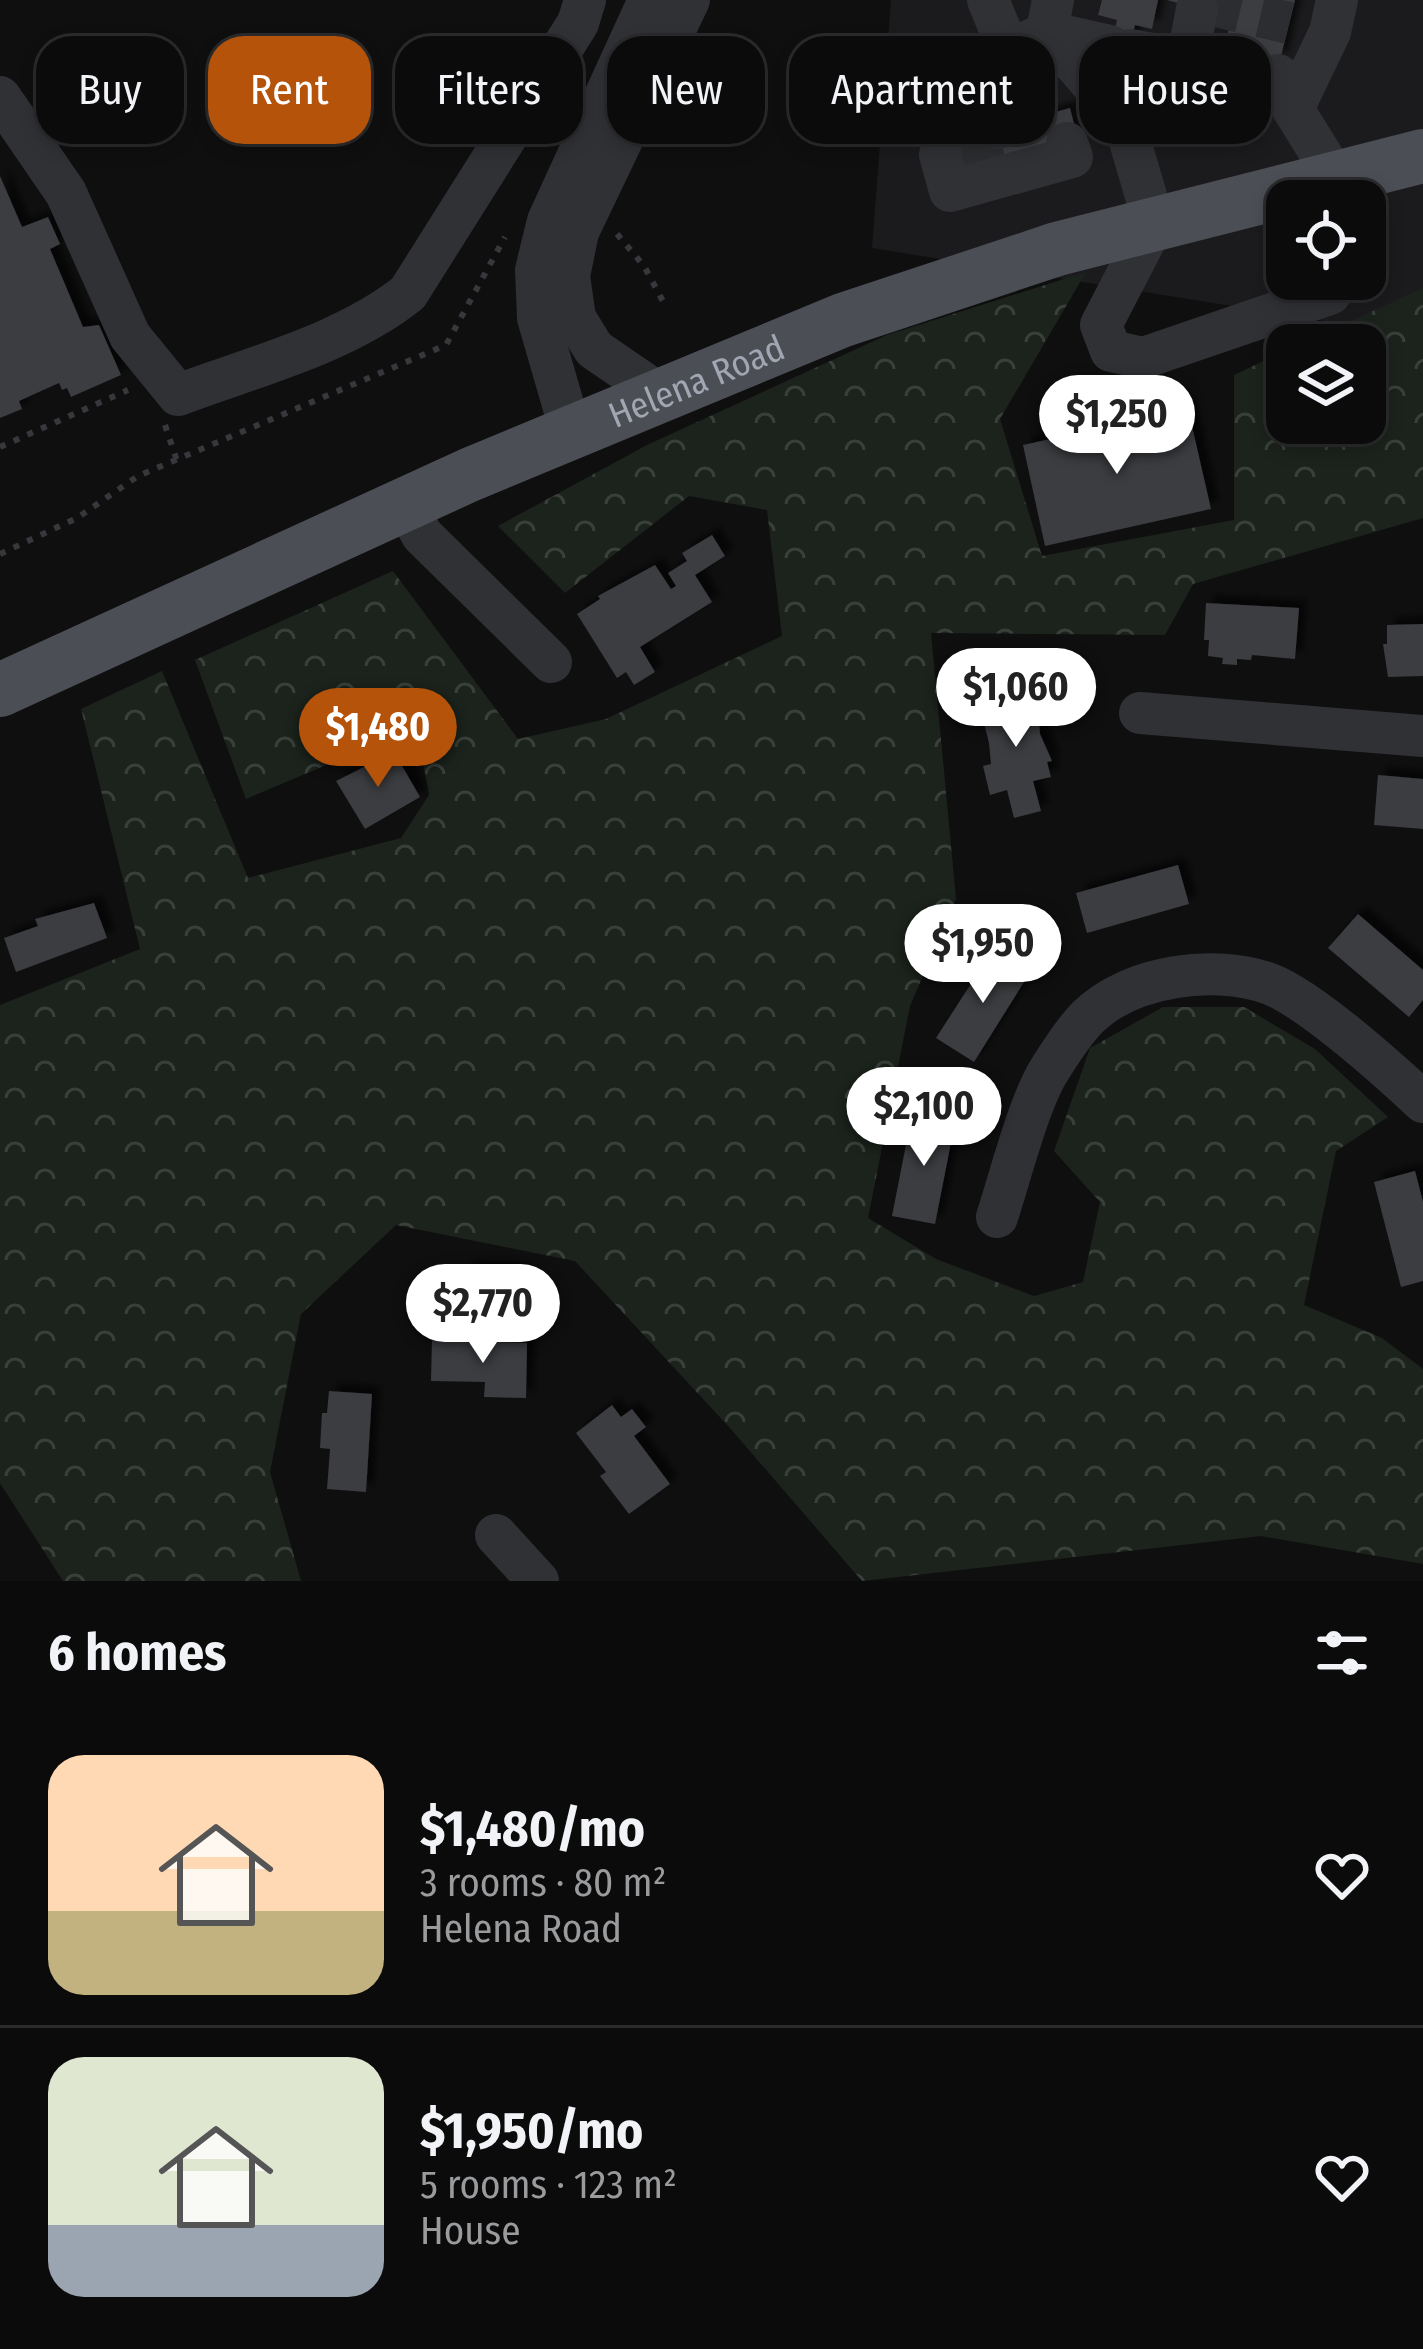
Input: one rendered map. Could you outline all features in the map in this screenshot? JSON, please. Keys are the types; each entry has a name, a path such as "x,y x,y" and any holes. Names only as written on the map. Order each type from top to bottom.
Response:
{"main road":[{"path":"1350,177 1423,111"},
{"name":"Helena Road","path":"0,690 405,504 843,320 965,276 1154,223 1350,177"}],"street":[{"path":"3,108 66,193 130,337 178,395 326,339 383,313 408,293 578,22 585,0"},
{"path":"571,432 538,318 536,270 548,221 649,0"},
{"path":"661,395 594,349 575,318 569,276 578,232 689,0"},
{"path":"988,0 1009,36"},
{"path":"1192,36 1197,9"},
{"path":"1293,109 1319,18"},
{"path":"1271,77 1278,75 1293,109 1350,177"},
{"path":"947,144 940,155 950,191 1021,148"},
{"path":"1021,144 1021,148"},
{"path":"1021,144 1021,148"},
{"path":"1131,144 1154,223 1101,325 1111,351 1143,358 1316,300"},
{"path":"405,504 422,535 551,662"},
{"path":"1139,713 1423,736"},
{"path":"997,1217 1046,1074 1088,1016 1130,989 1182,977 1230,974 1273,985 1321,1017 1423,1102"},
{"path":"496,1535 538,1581"}],"path":[{"path":"0,447 142,383"}],"shaded area":[{"path":"891,0 1423,0 1423,337 1386,331 1386,324 1343,324 872,248 880,144 1055,144 1055,36 888,36"}],"green space":[{"path":"1086,272 1000,419 1042,556 1234,520 1234,375 1266,360 1266,444 1386,444 1386,324 1345,324 1423,288 1423,518 1193,584 1165,635 931,633 956,899 910,1006 868,1218 936,1259 1034,1296 1083,1282 1100,1202 1054,1151 1090,1048 1163,1007 1244,1007 1315,1049 1388,1117 1336,1151 1304,1305 1382,1338 1423,1369 1423,1564 1261,1536 862,1581 730,1428 575,1261 396,1225 301,1314 270,1472 301,1581 63,1581 0,1483 0,1005 140,949 81,709 162,671 248,878 401,838 429,795 416,727 246,799 195,660 393,571 518,739 606,719 782,636 767,510 689,496 565,593 498,526 647,445 887,335"}],"building":[{"path":"1102,0 1158,0 1152,29 1135,25 1132,36 1113,36 1117,20 1098,15"},
{"path":"1167,0 1295,0 1280,60 1271,58 1271,36 1227,36 1231,17"},
{"path":"1070,108 1078,140 967,171 959,144 1055,144 1055,112"},
{"path":"0,176 22,227 48,217 60,244 50,249 83,327 99,325 121,375 71,397 59,383 19,401 22,409 0,418"},
{"path":"1188,409 1211,509 1045,546 1023,445"},
{"path":"712,535 725,556 695,575 712,602 640,647 655,672 634,685 626,672 617,678 577,614 598,596 655,565 671,589 676,586 668,573 687,561 682,553"},
{"path":"1206,603 1299,608 1295,659 1252,655 1251,660 1237,659 1237,665 1208,656"},
{"path":"1423,624 1423,676 1388,677 1383,644 1387,644 1387,625"},
{"path":"1031,690 1045,719 1039,721 1040,734 1052,761 1047,762 1051,777 1033,781 1041,811 1014,818 1007,790 990,795 983,766 991,764 989,743 979,703"},
{"path":"394,752 420,797 365,829 336,781"},
{"path":"1378,775 1423,779 1423,829 1374,825"},
{"path":"1178,865 1189,904 1087,933 1076,893"},
{"path":"94,903 107,938 16,972 4,938 38,926 35,919"},
{"path":"1358,914 1423,970 1423,1000 1409,1017 1328,948"},
{"path":"992,951 1029,974 974,1062 936,1038"},
{"path":"912,1114 955,1122 935,1224 892,1216"},
{"path":"1415,1171 1423,1202 1423,1281 1401,1287 1374,1182"},
{"path":"465,1268 521,1270 519,1291 464,1289"},
{"path":"432,1340 527,1343 526,1398 484,1397 485,1382 431,1381"},
{"path":"329,1391 372,1394 366,1492 327,1489 330,1449 320,1448"},
{"path":"612,1405 621,1417 632,1409 646,1427 634,1436 670,1484 629,1514 600,1476 606,1472 576,1433"}],"tunnel":[{"path":"1199,2 1289,23"},
{"path":"979,144 986,166"}]}
